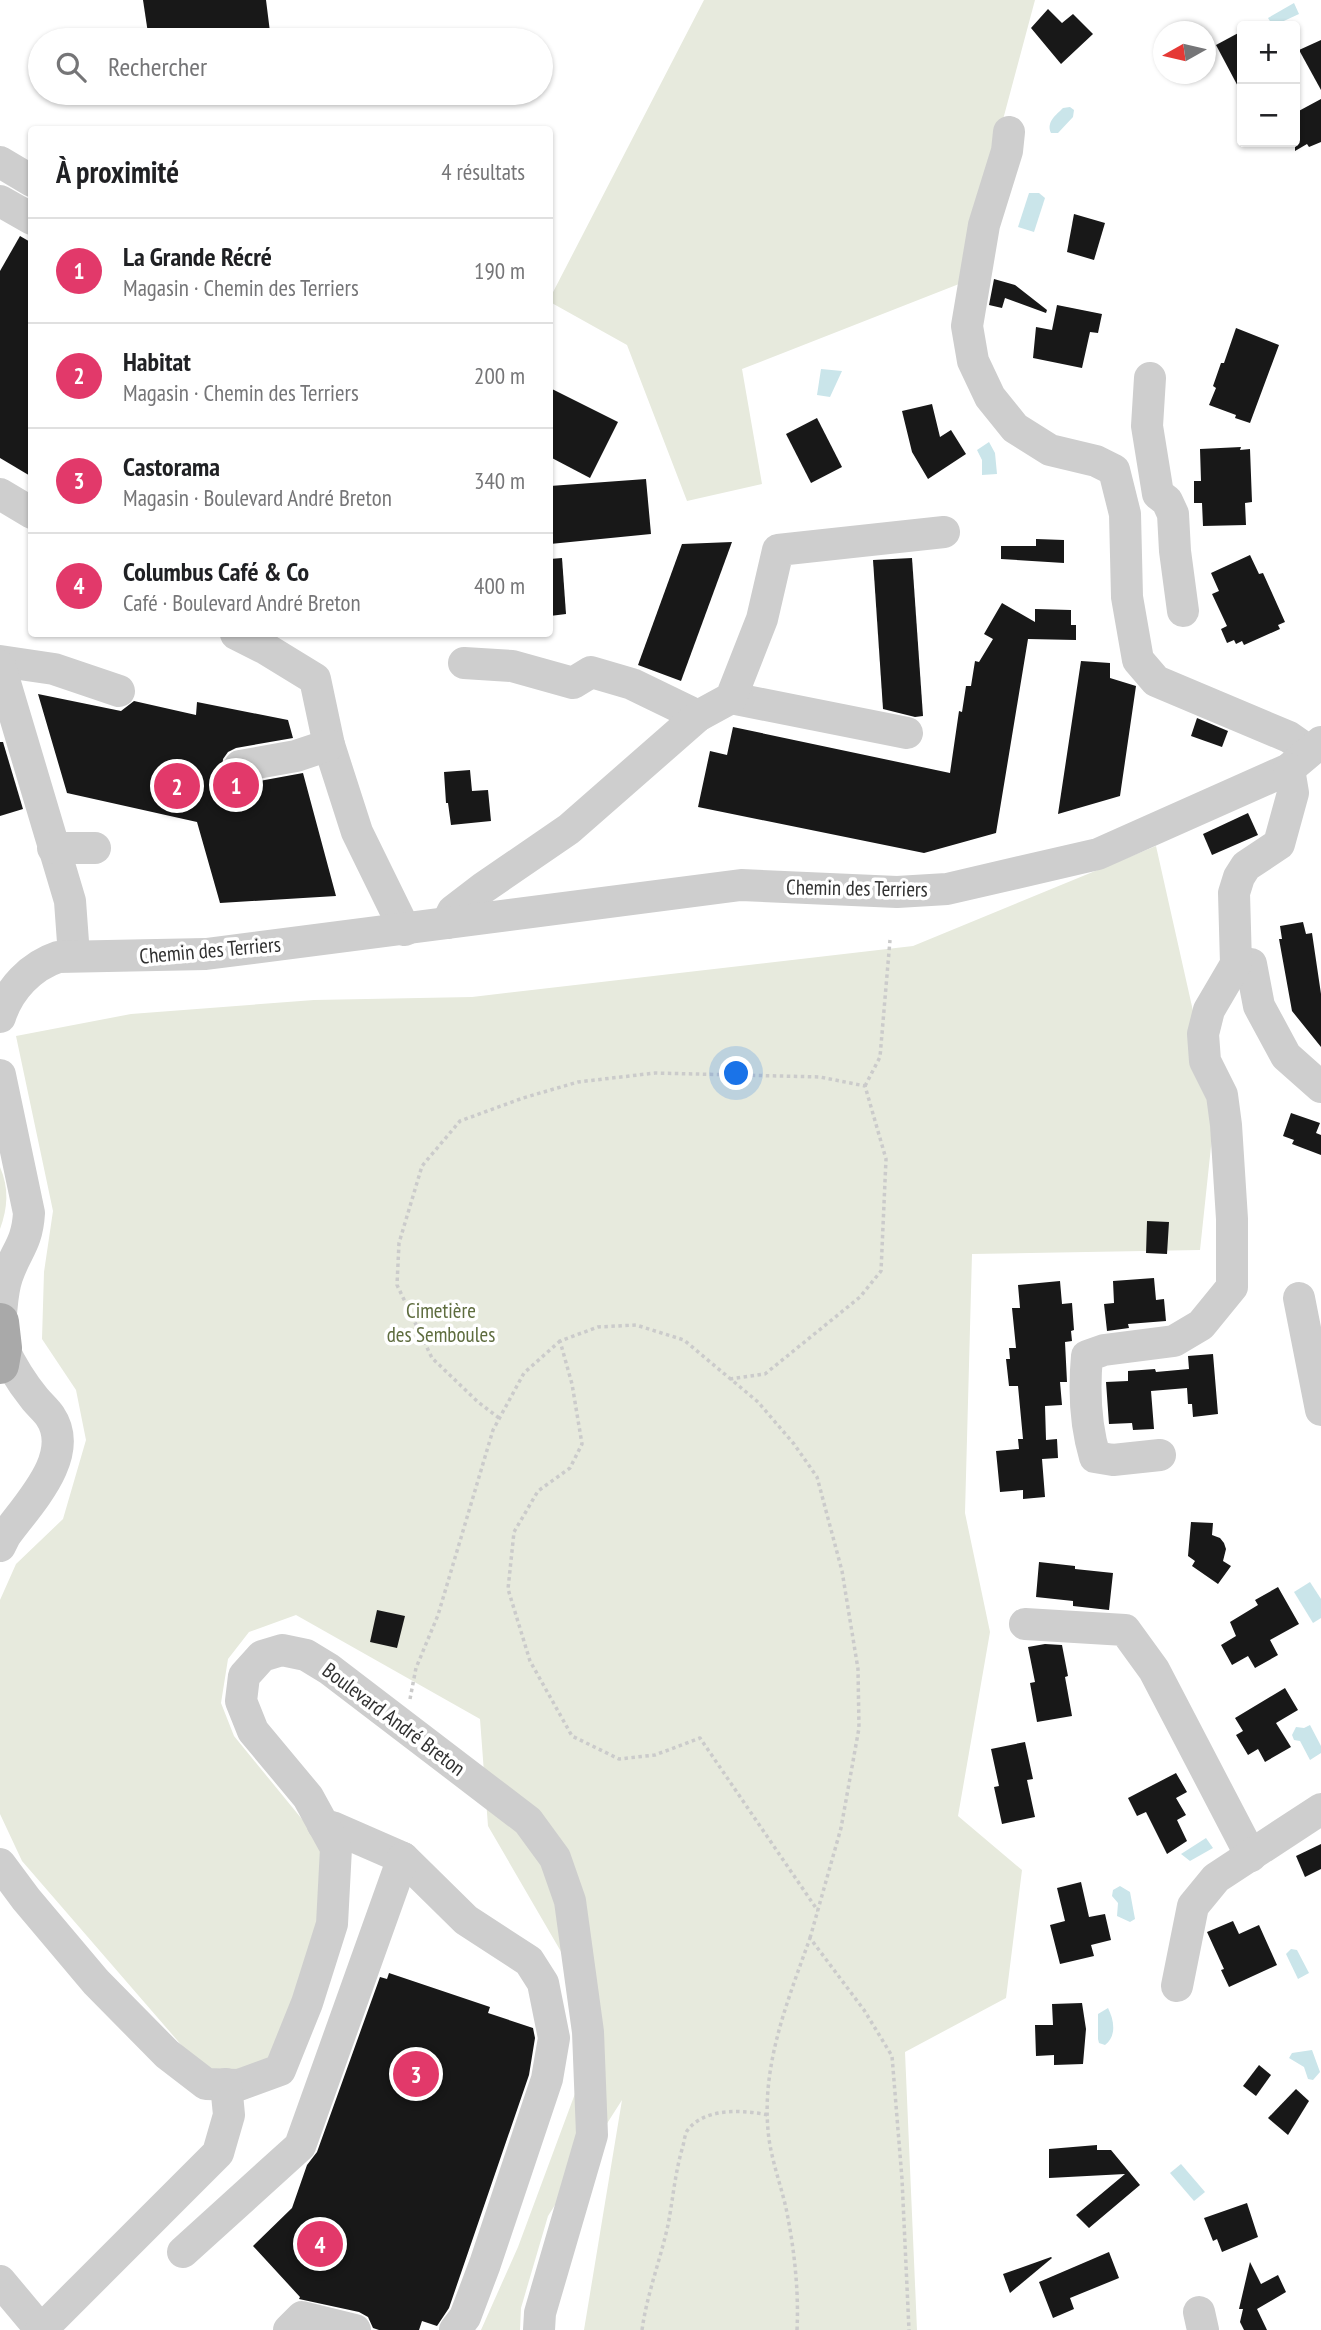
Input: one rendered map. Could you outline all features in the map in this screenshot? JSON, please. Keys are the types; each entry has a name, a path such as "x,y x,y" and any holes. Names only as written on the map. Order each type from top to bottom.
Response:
{"street":[{"path":"1009,132 1007,151 984,225 967,326 973,361 990,397 1015,428 1050,450 1096,461 1114,470 1125,514 1127,597 1135,647 1138,660 1156,681 1289,737 1306,754 1279,844 1246,866 1238,877 1234,893 1236,964 1209,1010 1203,1034 1205,1061 1222,1095 1232,1219 1233,1287 1201,1325 1174,1341 1104,1350 1087,1356 1084,1387 1090,1442 1095,1457 1113,1460 1160,1455"},
{"path":"0,162 28,179"},
{"path":"0,201 28,217"},
{"path":"1150,379 1147,426 1158,494 1167,500 1173,514 1183,611"},
{"path":"0,494 28,511"},
{"path":"731,698 762,619 778,550 944,532"},
{"path":"1127,556 1175,551"},
{"path":"242,637 315,679 329,746 357,832 405,930"},
{"path":"74,956 70,901 0,663 54,669 120,691"},
{"path":"464,663 512,666 573,684 591,672 632,684 698,716"},
{"path":"447,923 453,911 483,888 569,830 698,716 731,698 907,733"},
{"path":"240,766 296,756 329,746"},
{"name":"Chemin des Terriers","path":"1,1014 15,989 33,969 58,957 206,954 741,886 897,892 947,889 1098,854 1306,754"},
{"path":"53,848 95,848"},
{"path":"1251,964 1259,1006 1286,1056 1321,1087"},
{"path":"1,1014 4,999 0,977 33,969"},
{"path":"0,1075 29,1213 24,1245 6,1279 1,1339 14,1371 51,1417 58,1437 57,1458 47,1479 0,1546"},
{"path":"0,1245 16,1219 20,1166"},
{"path":"1299,1298 1321,1410"},
{"path":"0,1390 40,1405"},
{"path":"1025,1624 1125,1630 1154,1670 1251,1856"},
{"name":"Boulevard André Breton","path":"1,1869 96,1982 167,2054 206,2084 239,2085 280,2070 307,2003 332,1924 336,1848 308,1797 253,1731 241,1702 244,1676 262,1656 282,1650 306,1655 330,1669 528,1821 555,1858 570,1901 588,2032 592,2135 540,2313 539,2330"},
{"path":"1177,1986 1194,1906 1216,1878 1321,1809"},
{"path":"323,1825 403,1858 466,1920 529,1961 543,1983 554,2038 547,2079 485,2264 465,2316 455,2330"},
{"path":"183,2252 300,2146 403,1858"},
{"path":"0,2281 41,2330 218,2153 229,2115 226,2084"},
{"path":"289,2330 302,2317 355,2330"}],"path":[{"path":"730,1379 765,1374 860,1297 881,1271 886,1159 865,1086 880,1057 890,940"},
{"path":"499,1418 432,1358 397,1285 399,1243 422,1166 460,1121 578,1082 655,1073 820,1077 865,1086"},
{"path":"405,1725 416,1668 438,1615 493,1430 524,1373 559,1341 598,1327 636,1325 684,1340 758,1402 794,1444 817,1477 842,1571 858,1669 859,1728 841,1828 810,1938 780,2021 767,2090 768,2131 786,2211 799,2306 797,2330"},
{"path":"559,1341 572,1384 582,1444 570,1468 538,1491 514,1532 508,1589 530,1661 572,1737 619,1759 655,1755 700,1738 818,1911"},
{"path":"810,1938 864,2010 892,2056 902,2179 909,2330"},
{"path":"642,2330 667,2227 676,2168 687,2131 699,2121 720,2112 747,2111 768,2115"}],"green space":[{"path":"704,0 1035,0 959,284 742,369 762,484 687,501 627,345 553,304 553,292"},
{"name":"Cimetière des Semboules","path":"1156,846 1215,1109 1200,1250 972,1254 965,1513 990,1632 958,1816 1022,1870 1006,1998 905,2052 917,2330 584,2330 622,2100 548,2216 521,2308 520,2330 481,2330 518,2247 576,2091 574,1974 488,1826 480,1719 296,1615 249,1632 228,1659 221,1703 234,1736 328,1851 323,1926 274,2065 209,2077 22,1861 0,1814 0,1600 16,1564 63,1519 86,1440 76,1390 42,1339 44,1272 53,1211 16,1036 131,1014 314,1000 472,997 913,946"},
{"path":"0,1167 6,1198 0,1229"}],"water":[{"path":"1294,3 1299,14 1284,21 1270,21 1268,18"},
{"path":"1070,107 1074,110 1073,117 1058,133 1051,133 1052,119 1063,108"},
{"path":"1029,193 1039,193 1045,198 1034,232 1018,227"},
{"path":"821,369 842,371 830,397 817,395"},
{"path":"989,442 995,453 997,474 982,475 982,460 977,450"},
{"path":"1310,1582 1321,1599 1321,1618 1313,1623 1294,1592"},
{"path":"1310,1725 1321,1746 1321,1753 1310,1760 1300,1741 1294,1740 1292,1735 1296,1727 1304,1728"},
{"path":"1206,1838 1213,1848 1190,1861 1181,1854"},
{"path":"1120,1886 1130,1892 1135,1919 1130,1922 1117,1916 1118,1903 1112,1896 1113,1890"},
{"path":"1291,1949 1297,1950 1309,1973 1298,1979 1286,1954"},
{"path":"1108,2008 1113,2028 1105,2045 1099,2043 1098,2039 1098,2014"},
{"path":"1312,2050 1320,2072 1313,2080 1308,2079 1304,2067 1289,2058 1292,2053"},
{"path":"1181,2164 1205,2192 1194,2201 1170,2173"}],"building":[{"path":"143,0 266,0 270,28 147,28"},
{"path":"1048,9 1062,23 1073,14 1093,34 1061,64 1031,28"},
{"path":"1237,34 1237,85 1216,45"},
{"path":"1321,40 1321,90 1300,52"},
{"path":"1321,99 1321,142 1309,147 1307,144 1295,151 1295,147 1300,147 1300,110"},
{"path":"1074,214 1105,223 1094,260 1067,252"},
{"path":"20,236 28,241 28,475 0,458 0,271"},
{"path":"994,279 1015,285 1047,310 1046,313 1005,298 1002,308 989,305"},
{"path":"1057,305 1102,314 1098,333 1090,332 1082,368 1033,358 1036,327 1052,330"},
{"path":"1236,328 1279,345 1250,423 1209,405 1221,363 1224,363"},
{"path":"553,390 618,422 590,478 553,459"},
{"path":"932,404 940,437 951,430 966,454 928,479 912,452 902,411"},
{"path":"817,418 842,467 811,483 786,434"},
{"path":"1241,447 1240,450 1250,449 1252,502 1245,503 1246,525 1203,526 1202,503 1194,503 1194,481 1201,481 1200,449"},
{"path":"646,479 651,534 553,544 553,486"},
{"path":"1036,539 1064,540 1064,563 1001,559 1001,546 1036,546"},
{"path":"732,542 681,681 638,665 682,544"},
{"path":"1250,555 1259,574 1263,573 1285,622 1278,625 1280,629 1244,645 1242,641 1236,644 1234,640 1227,643 1221,629 1227,626 1212,594 1219,591 1211,573"},
{"path":"562,558 566,614 553,616 553,559"},
{"path":"912,558 923,716 915,717 883,709 873,560"},
{"path":"1002,603 1035,622 1035,609 1071,610 1071,625 1076,625 1076,640 1028,639 996,833 924,853 698,807 710,751 727,755 733,727 950,773 959,711 962,712 966,686 971,686 975,661 979,662 993,639 984,634"},
{"path":"1081,661 1110,663 1110,678 1136,686 1120,796 1058,814"},
{"path":"38,694 121,711 134,701 196,715 197,702 288,720 293,738 236,748 228,752 223,759 222,770 233,783 243,784 303,773 336,896 220,903 197,822 67,793"},
{"path":"1197,718 1228,731 1222,747 1191,736"},
{"path":"0,742 3,742 23,809 0,816"},
{"path":"470,770 472,791 488,790 491,821 451,825 444,772"},
{"path":"1248,813 1258,835 1212,855 1203,834"},
{"path":"1303,922 1306,934 1312,933 1321,994 1321,1047 1292,1011 1279,939 1282,939 1280,926"},
{"path":"1291,1113 1320,1123 1316,1133 1321,1135 1321,1155 1292,1144 1294,1140 1283,1136"},
{"path":"1147,1221 1169,1222 1167,1254 1146,1253"},
{"path":"1154,1278 1156,1300 1164,1299 1166,1321 1128,1324 1129,1328 1107,1331 1104,1304 1114,1303 1113,1281"},
{"path":"1060,1281 1062,1304 1072,1303 1074,1330 1071,1331 1072,1341 1065,1342 1067,1382 1060,1382 1062,1405 1045,1406 1046,1440 1057,1439 1058,1458 1042,1459 1045,1497 1023,1499 1023,1490 1000,1492 996,1451 1019,1449 1018,1439 1023,1439 1018,1386 1009,1386 1006,1359 1010,1359 1009,1348 1016,1348 1012,1308 1020,1308 1018,1285"},
{"path":"1213,1354 1218,1414 1193,1417 1192,1404 1188,1404 1187,1388 1151,1391 1154,1429 1133,1430 1132,1423 1109,1424 1106,1382 1128,1381 1128,1371 1189,1369 1188,1356"},
{"path":"1191,1522 1213,1523 1212,1535 1224,1543 1226,1549 1223,1561 1231,1566 1218,1584 1192,1566 1195,1561 1188,1556"},
{"path":"1039,1562 1113,1573 1109,1610 1073,1606 1073,1601 1036,1597"},
{"path":"1278,1587 1299,1624 1270,1640 1278,1655 1255,1668 1248,1656 1232,1665 1221,1645 1236,1636 1230,1622 1258,1605 1255,1600"},
{"path":"377,1610 405,1616 397,1648 370,1642"},
{"path":"1062,1645 1072,1716 1037,1722 1030,1683 1035,1682 1028,1647"},
{"path":"1285,1688 1298,1710 1276,1723 1291,1747 1265,1762 1258,1749 1248,1755 1236,1735 1243,1731 1235,1718"},
{"path":"1025,1742 1033,1779 1027,1780 1035,1817 1002,1824 994,1787 999,1786 991,1749"},
{"path":"1176,1773 1187,1792 1176,1798 1186,1815 1177,1820 1187,1841 1167,1854 1146,1812 1137,1816 1128,1798"},
{"path":"1321,1844 1321,1869 1305,1877 1296,1856"},
{"path":"1081,1882 1089,1917 1105,1914 1111,1940 1091,1945 1094,1956 1060,1964 1050,1925 1065,1921 1057,1888"},
{"path":"1233,1921 1239,1934 1259,1925 1277,1965 1229,1987 1207,1932"},
{"path":"389,1973 490,2007 488,2013 533,2028 535,2038 529,2075 449,2308 437,2326 422,2321 419,2330 379,2330 373,2328 368,2317 359,2312 299,2299 253,2246 292,2208 307,2165 317,2152 380,1977 387,1979"},
{"path":"1082,2003 1086,2029 1083,2064 1054,2065 1054,2055 1036,2056 1035,2025 1053,2025 1052,2004"},
{"path":"1259,2065 1271,2075 1256,2096 1243,2086"},
{"path":"1296,2089 1309,2101 1288,2135 1268,2118"},
{"path":"1097,2145 1097,2150 1111,2150 1140,2185 1089,2228 1076,2215 1125,2174 1049,2178 1049,2149"},
{"path":"1247,2203 1258,2237 1222,2252 1217,2239 1213,2241 1204,2218"},
{"path":"1109,2252 1119,2278 1070,2298 1074,2309 1053,2318 1039,2282"},
{"path":"1052,2258 1010,2293 1003,2274"},
{"path":"1250,2262 1261,2284 1278,2275 1286,2292 1257,2309 1267,2330 1244,2330 1240,2322 1243,2309 1239,2309"}],"place":[{"name":"La Grande Récré","path":"236,785"},
{"name":"Habitat","path":"177,786"},
{"name":"Castorama","path":"416,2074"},
{"name":"Columbus Café & Co","path":"320,2244"}]}
